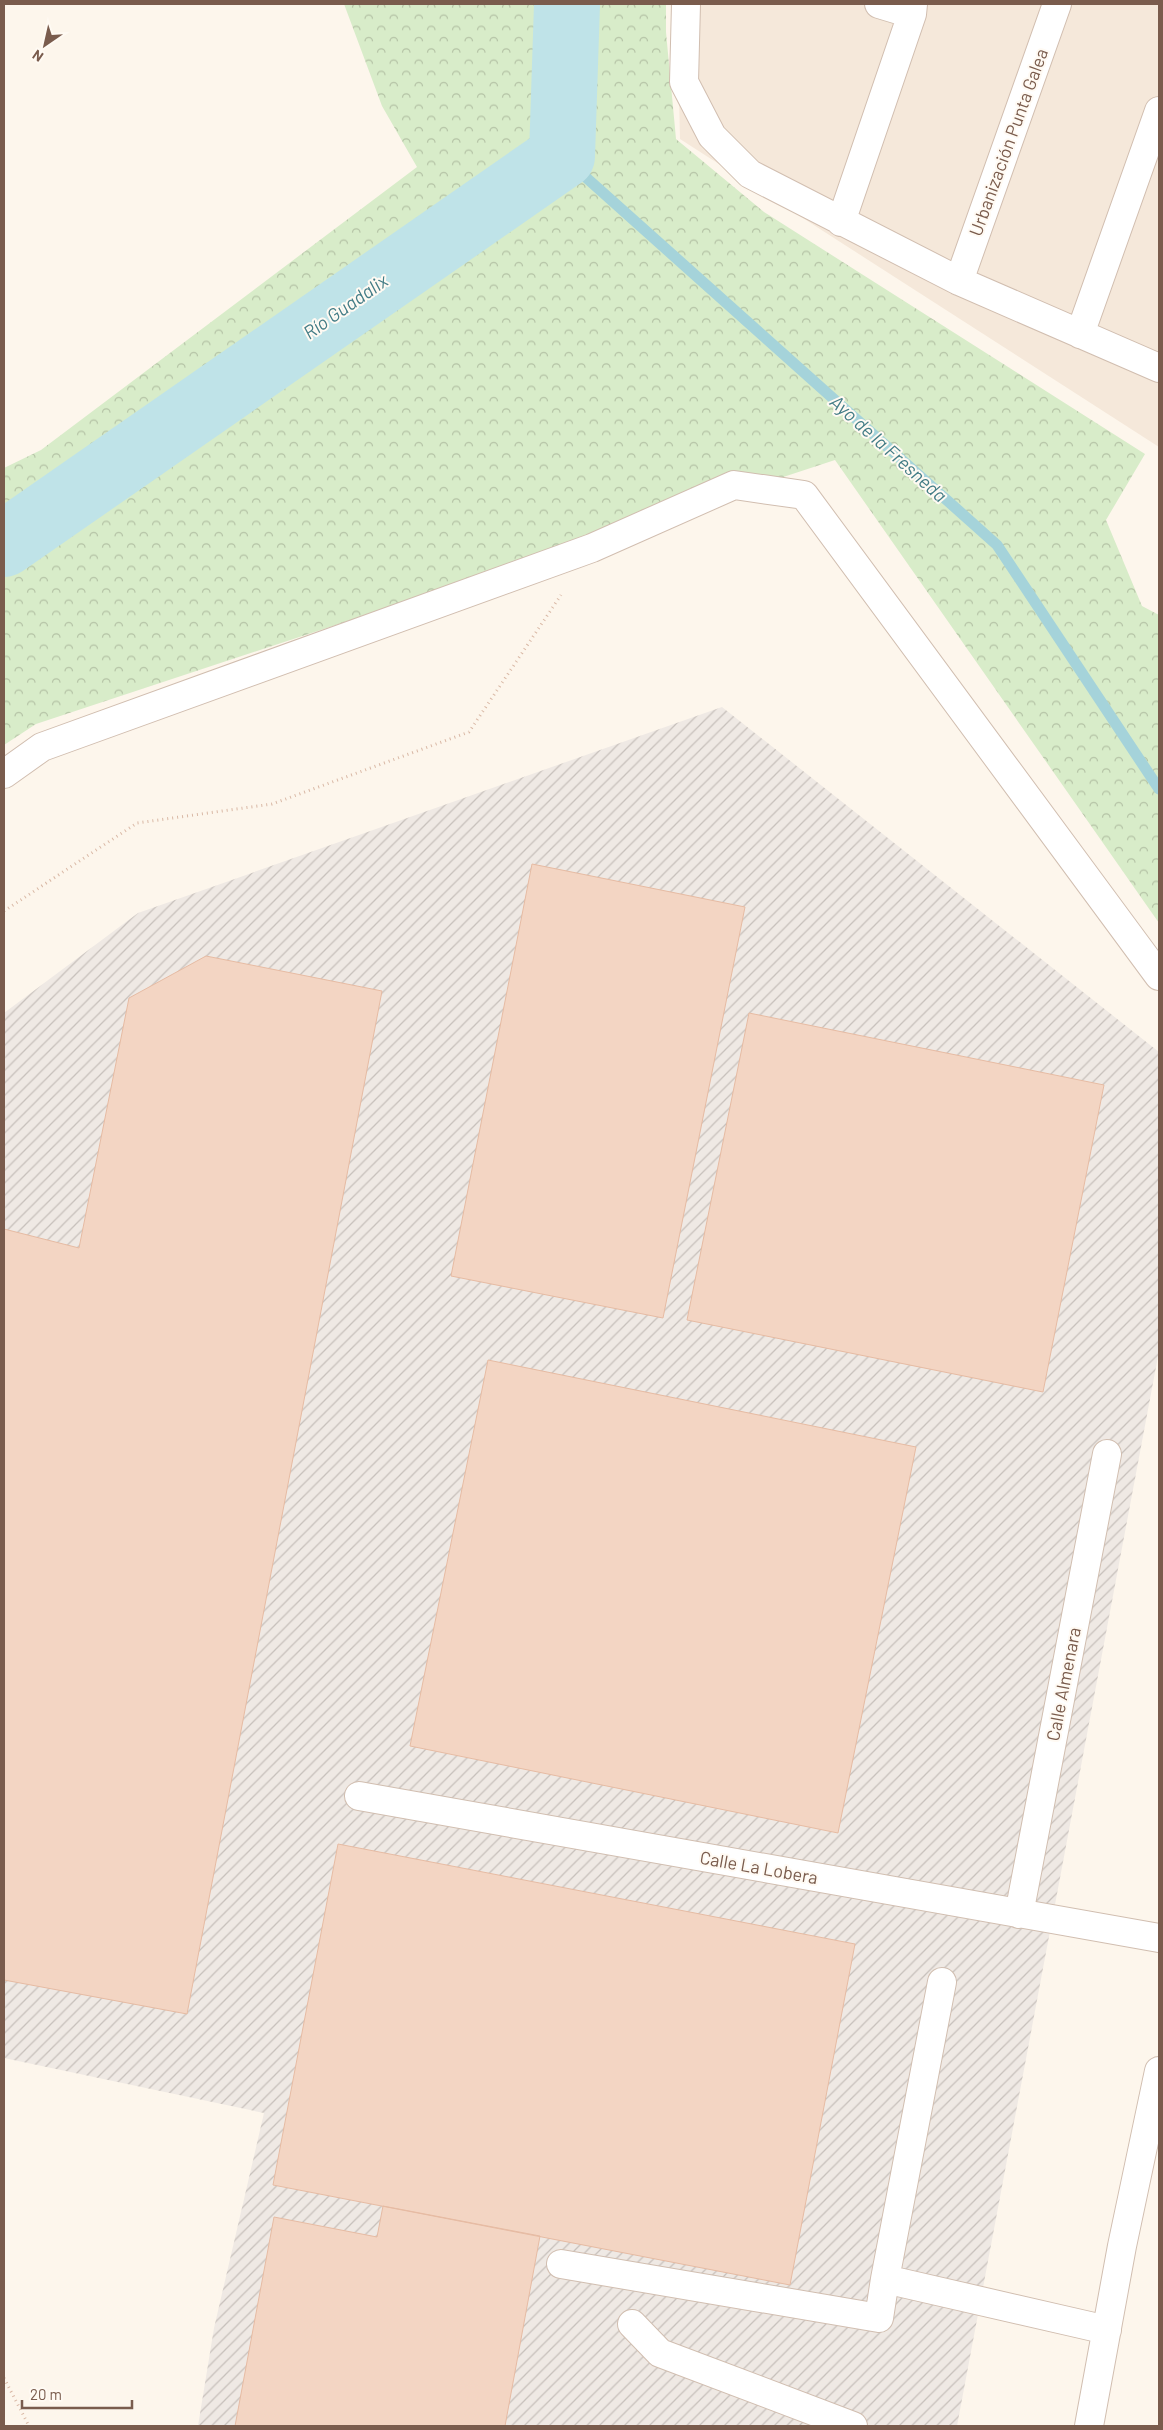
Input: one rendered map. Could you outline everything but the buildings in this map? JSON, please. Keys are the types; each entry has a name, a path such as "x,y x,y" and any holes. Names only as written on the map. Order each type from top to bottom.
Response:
{"street":[{"path":"686,4 684,82 712,136 750,174 959,281 1159,368"},
{"path":"841,222 913,9 879,4"},
{"name":"Urbanización Punta Galea","path":"959,281 1057,4"},
{"path":"1080,334 1159,111"},
{"path":"4,774 42,747 592,548 734,485 804,496 1159,976"},
{"name":"Calle Almenara","path":"1019,1914 1107,1454"},
{"name":"Calle La Lobera","path":"359,1796 1159,1938"},
{"path":"561,2264 879,2318 942,1982"},
{"path":"1089,2426 1159,2071"},
{"path":"885,2279 1107,2330"},
{"path":"632,2324 660,2353 853,2426"}],"path":[{"path":"4,912 137,823 272,804 468,732 592,548"},
{"path":"4,2378 29,2426"}],"shaded area":[{"path":"677,4 1159,4 1159,447 680,139"},
{"path":"722,707 1159,1052 1159,1351 957,2426 198,2426 214,2328 264,2113 4,2058 4,1013 138,913"}],"green space":[{"path":"344,4 666,4 666,32 676,139 764,212 1145,454 1106,520 1142,606 1159,615 1159,923 835,460 36,724 4,745 4,468 41,450 417,167 382,106"}],"waterway":[{"name":"Río Guadalix","path":"4,544 562,156 567,4"},
{"name":"Ayo de la Fresneda","path":"562,156 997,545 1159,789"}]}
